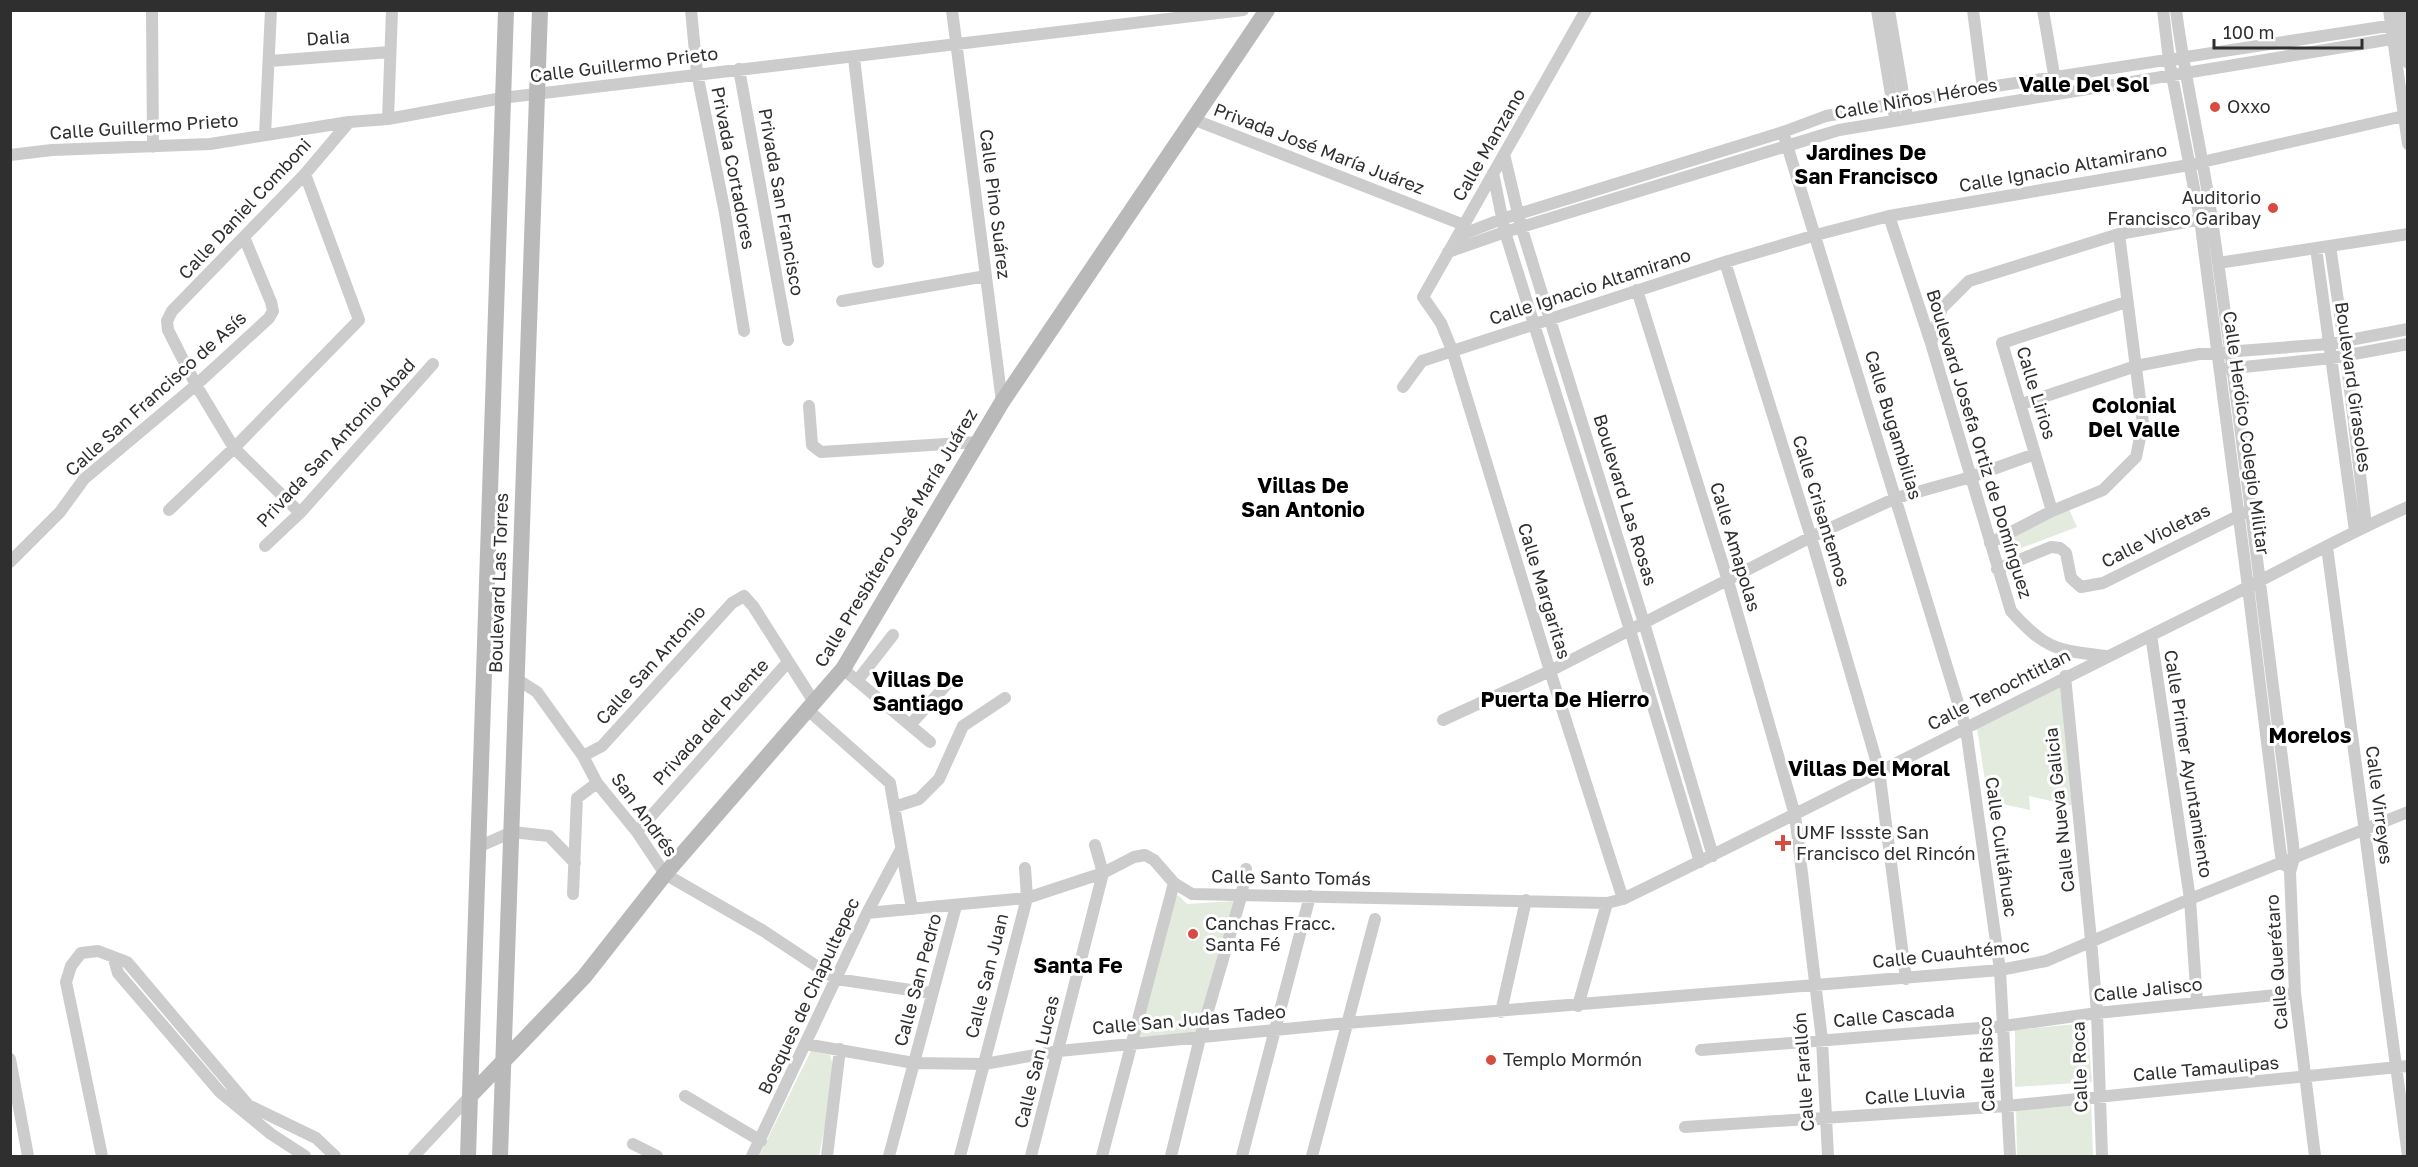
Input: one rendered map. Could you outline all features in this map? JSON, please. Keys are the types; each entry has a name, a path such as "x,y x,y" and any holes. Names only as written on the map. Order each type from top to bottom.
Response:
{"street":[{"path":"153,10 153,147"},
{"path":"266,135 272,10"},
{"path":"388,119 392,10"},
{"name":"Boulevard Las Torres","path":"468,1156 480,1086 482,845 506,10"},
{"name":"Boulevard Las Torres","path":"500,1156 504,1062 505,835 515,678 540,10"},
{"name":"Privada Cortadores","path":"691,10 697,73 725,213 744,331"},
{"name":"Calle Pino Suárez","path":"952,10 1002,402"},
{"name":"Calle Guillermo Prieto","path":"10,155 52,150 210,144 349,122 388,119 502,98 697,73 854,58 1243,10"},
{"name":"Calle Presbítero José María Juárez","path":"414,1156 584,977 665,874 843,669 1002,402 1195,120 1267,10"},
{"name":"Calle Manzano","path":"1423,297 1586,10"},
{"path":"1878,10 1899,104"},
{"path":"1889,10 1901,119"},
{"path":"1973,10 1983,88"},
{"path":"2043,10 2058,93"},
{"name":"Calle Heróico Colegio Militar","path":"2163,10 2169,60 2189,165 2218,263 2223,352"},
{"name":"Calle Heróico Colegio Militar","path":"2176,10 2182,58 2203,162 2206,218 2289,864"},
{"path":"2389,10 2396,25 2398,38 2408,144"},
{"path":"2396,25 2400,10"},
{"name":"Calle Niños Héroes","path":"1785,138 1826,117 1983,88 2396,25"},
{"path":"2398,38 2408,63"},
{"name":"Calle Niños Héroes","path":"1461,230 1502,219 1520,220 1785,138 2398,38"},
{"name":"Dalia","path":"270,61 390,52"},
{"path":"854,58 878,262"},
{"name":"Privada San Francisco","path":"740,69 788,340"},
{"name":"Calle Ignacio Altamirano","path":"1403,387 1422,361 1637,290 1816,235 1889,216 2189,165 2405,116"},
{"name":"Privada José María Juárez","path":"1195,120 1461,230"},
{"name":"Calle Daniel Comboni","path":"196,385 168,330 167,321 172,311 305,174 349,122"},
{"name":"Calle Bugambilias","path":"1785,138 1966,729"},
{"name":"Boulevard Las Rosas","path":"1504,154 1520,220 1549,319 1644,623 1713,856"},
{"name":"Boulevard Las Rosas","path":"1493,173 1505,232 1700,862"},
{"path":"169,510 234,448 358,320 305,174"},
{"name":"Boulevard Josefa Ortiz de Domínguez","path":"1889,216 1931,343 2011,611 2033,636 2060,651 2106,656"},
{"path":"1931,343 1942,308 1969,281 2119,234 2206,218"},
{"name":"Calle Niños Héroes","path":"1448,252 1505,232 1520,220"},
{"path":"1990,543 2052,511 2103,490 2136,457 2143,423 2119,234"},
{"path":"2218,263 2408,234"},
{"name":"Calle San Francisco de Asís","path":"10,562 60,512 84,478 196,385 268,318 273,311 244,237"},
{"name":"Boulevard Girasoles","path":"2330,246 2366,525"},
{"name":"Boulevard Girasoles","path":"2316,248 2355,531"},
{"name":"Calle Crisantemos","path":"1725,262 1811,537 1879,771 1906,979"},
{"path":"842,301 986,276"},
{"name":"Calle Amapolas","path":"1637,290 1728,581 1795,815 1816,985"},
{"name":"Calle Margaritas","path":"1423,297 1441,323 1452,350 1550,672 1623,899"},
{"name":"Calle Lirios","path":"2052,511 2002,342 2126,302"},
{"path":"2022,404 2136,366 2223,352 2344,342 2408,329"},
{"path":"2226,369 2332,358 2408,344"},
{"name":"Privada San Antonio Abad","path":"265,546 300,513 433,364"},
{"path":"196,385 234,448 300,513"},
{"path":"809,406 812,445 821,452 977,442"},
{"path":"1443,720 1550,672 1811,537 1896,498 1971,477 2035,454"},
{"name":"Calle Tenochtitlan","path":"1607,903 1623,899 1713,856 1966,729 2065,676 2254,584 2366,525 2408,507"},
{"name":"Calle Violetas","path":"1997,569 2050,547 2060,548 2066,553 2070,578 2081,587 2103,583 2245,512"},
{"name":"Calle Virreyes","path":"2327,547 2394,1067 2408,1156"},
{"name":"Calle San Antonio","path":"583,756 603,746 732,603 744,596 753,606 788,662"},
{"path":"857,681 893,635"},
{"name":"Calle Primer Ayuntamiento","path":"2151,635 2190,899 2198,1003"},
{"path":"788,662 811,706 890,783 900,851 912,909"},
{"name":"Privada del Puente","path":"637,832 788,662"},
{"path":"843,669 930,742"},
{"name":"Calle Nueva Galicia","path":"2065,676 2091,940"},
{"name":"San Andrés","path":"515,678 537,692 583,756 597,783 637,832 665,874 762,930 836,979"},
{"path":"910,725 948,683"},
{"path":"894,807 919,798 939,779 963,726 1005,698"},
{"name":"Calle Cuitláhuac","path":"1966,729 2000,970"},
{"path":"573,894 577,798 597,783"},
{"name":"Calle Cuauhtémoc","path":"1578,1006 2000,970 2046,961 2190,899 2289,864 2408,812"},
{"path":"482,845 505,835 549,836 575,863"},
{"path":"1095,845 1104,873"},
{"name":"Bosques de Chapultepec","path":"752,1156 867,913 900,851"},
{"name":"Calle Santo Tomás","path":"867,913 1027,898 1104,873 1134,856 1145,855 1154,860 1174,883 1192,894 1241,897 1310,896 1607,903"},
{"name":"Calle Querétaro","path":"2289,864 2295,993 2315,1156"},
{"name":"Calle San Juan","path":"960,1156 1027,898 1025,868"},
{"path":"1171,1156 1200,1038 1241,897 1246,869"},
{"name":"Calle San Lucas","path":"1031,1156 1104,873"},
{"path":"1102,1156 1174,883"},
{"path":"1242,1156 1310,896"},
{"path":"1501,1012 1526,900"},
{"path":"1578,1006 1607,903"},
{"name":"Calle San Pedro","path":"889,1156 956,906"},
{"path":"1312,1156 1375,919"},
{"name":"Calle Roca","path":"2091,940 2097,1013 2098,1096 2102,1156"},
{"path":"102,1156 66,982 71,966 81,953 98,951 114,959 118,973 178,1033 271,1134 305,1156"},
{"name":"Calle Risco","path":"2000,970 2010,1156"},
{"path":"836,979 931,993"},
{"name":"Calle Farallón","path":"1816,985 1822,1040 1828,1156"},
{"name":"Calle Jalisco","path":"2004,1026 2097,1013 2295,993"},
{"name":"Calle San Judas Tadeo","path":"805,1044 914,1063 984,1064 1059,1051 1130,1044 1347,1023 1578,1006"},
{"name":"Calle Cascada","path":"1701,1050 2004,1026"},
{"path":"827,1156 840,1049"},
{"path":"10,1059 28,1156"},
{"name":"Calle Tamaulipas","path":"2007,1106 2408,1066"},
{"path":"685,1096 761,1141"},
{"name":"Calle Lluvia","path":"1685,1127 2007,1106"},
{"path":"244,1107 316,1138 335,1156"},
{"path":"633,1144 657,1156"}],"shaded area":[{"path":"2068,507 2077,527 2005,554 1998,541"},
{"path":"2062,681 2074,806 2029,796 2030,810 1988,801 1977,728"},
{"path":"1173,895 1179,896 1187,904 1235,901 1197,1034 1137,1037"},
{"path":"2087,1023 2092,1082 2015,1087 2015,1030"},
{"path":"811,1051 830,1055 835,1073 819,1156 759,1156"},
{"path":"2091,1099 2093,1156 2017,1156 2016,1107"}],"place":[{"name":"Oxxo","path":"2215,107"},
{"name":"Auditorio Francisco Garibay","path":"2273,208"},
{"name":"UMF Issste San Francisco del Rincón","path":"1783,843"},
{"name":"Canchas Fracc. Santa Fé","path":"1193,934"},
{"name":"Templo Mormón","path":"1491,1060"}],"district":[{"name":"Valle Del Sol","path":"2084,85"},
{"name":"Jardines De San Francisco","path":"1866,165"},
{"name":"Colonial Del Valle","path":"2134,418"},
{"name":"Villas De San Antonio","path":"1303,498"},
{"name":"Villas De Santiago","path":"918,692"},
{"name":"Puerta De Hierro","path":"1565,700"},
{"name":"Morelos","path":"2310,736"},
{"name":"Villas Del Moral","path":"1869,769"},
{"name":"Santa Fe","path":"1078,966"}]}
